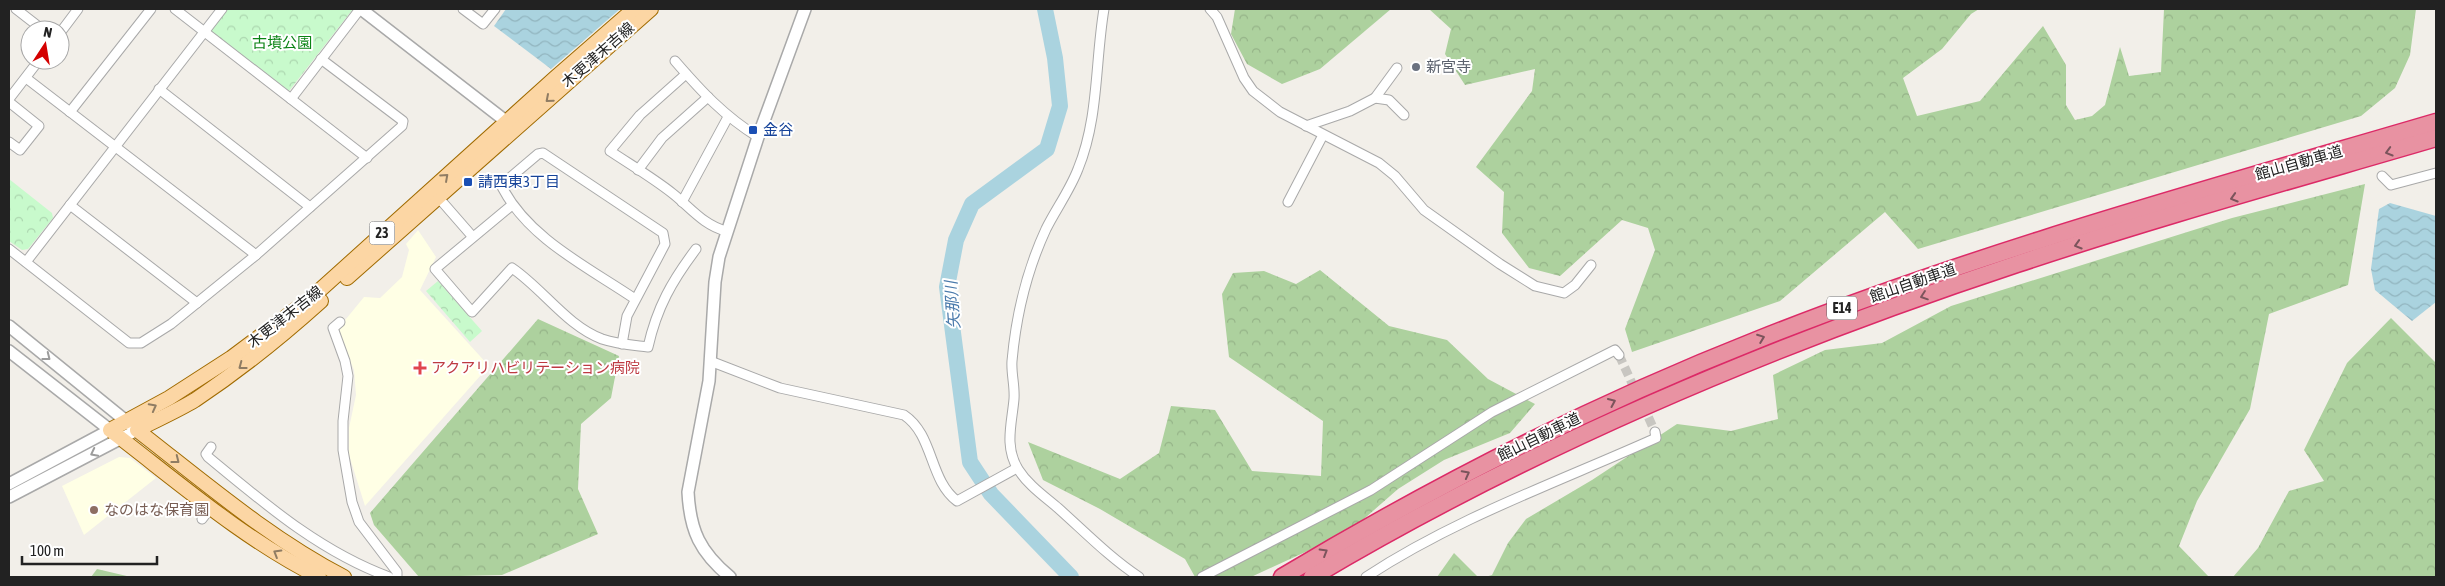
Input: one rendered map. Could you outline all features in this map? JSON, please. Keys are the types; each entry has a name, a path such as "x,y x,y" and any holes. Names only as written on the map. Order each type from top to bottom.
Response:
{"highway":[{"name":"館山自動車道","path":"1282,577 1352,535 1484,464 1616,400 1758,339 1840,308 2014,248 2436,122"},
{"name":"館山自動車道","path":"1312,577 1398,527 1491,478 1658,400 1764,355 1908,301 2020,263 2436,138"}],"main road":[{"name":"木更津末吉線","path":"137,430 193,401 286,332 438,197 634,9"},
{"name":"木更津末吉線","path":"110,430 169,398 231,358 278,324 310,299 511,125 651,9"},
{"path":"110,430 262,544 320,577"},
{"path":"137,430 271,532 318,563 344,577"}],"street":[{"path":"16,9 30,20"},
{"path":"70,20 78,9"},
{"path":"70,112 151,9"},
{"path":"175,9 367,158"},
{"path":"26,262 222,9"},
{"path":"291,98 360,9 511,125"},
{"path":"464,9 483,24 495,9"},
{"path":"724,575 705,553 698,541 689,509 688,492 709,380 716,271 726,231 805,9"},
{"path":"1104,9 1098,45 1094,115 1078,169 1046,229 1032,265 1015,335 1012,363 1014,398 1009,431 1010,449 1017,468 1031,486 1117,562 1139,577"},
{"path":"1210,9 1216,17 1244,78 1253,91 1280,112 1379,163 1395,176 1424,210 1500,264 1534,286 1564,293 1575,285 1591,264"},
{"path":"9,249 133,345 172,324 256,255 402,126 403,121 321,59"},
{"path":"675,62 728,117 758,137"},
{"path":"1306,126 1350,112 1376,98 1397,68"},
{"path":"9,142 20,150 39,126 9,101 32,70"},
{"path":"686,74 640,115 610,152 682,202 704,222 726,231"},
{"path":"26,78 256,255"},
{"path":"159,89 310,207"},
{"path":"638,170 662,138 708,98"},
{"path":"1376,98 1389,100 1404,115"},
{"path":"682,202 728,117"},
{"path":"1288,202 1323,135"},
{"path":"622,344 627,316 665,244 663,233 543,153 538,154 502,187 512,205 543,237 635,299"},
{"path":"2382,176 2391,185 2436,173"},
{"path":"438,197 472,236"},
{"path":"70,205 197,304"},
{"path":"512,205 472,236 435,269 472,312 512,268 530,280 572,320 601,338 622,344 648,347 654,319 674,278 696,249"},
{"path":"340,322 333,328 346,361 348,376 343,421 343,450 352,502 359,522 397,572 397,577"},
{"path":"9,326 137,430 9,497"},
{"path":"1202,577 1371,490 1429,454 1464,429 1539,387 1615,350 1619,355"},
{"path":"9,351 110,430 9,484"},
{"path":"710,361 780,388 904,415 918,430 924,441 946,492 957,501 1017,468"},
{"path":"1366,577 1416,546 1479,514 1563,480 1656,438 1656,432"},
{"path":"211,447 206,454 208,457 288,523 319,543 371,570 389,577"},
{"path":"202,519 211,507"}],"shaded area":[{"name":"アクアリハビリテーション病院","path":"418,230 436,257 420,290 489,366 365,506 349,455 349,428 356,395 354,370 337,330 364,297 380,298 402,277 409,250 406,244"},
{"name":"なのはな保育園","path":"119,457 130,458 156,478 84,535 62,486"}],"green space":[{"name":"古墳公園","path":"228,9 353,9 289,91 211,31"},
{"path":"1235,9 1391,9 1320,69 1282,84 1247,64 1231,34"},
{"path":"1429,9 1979,9 1971,14 1942,49 1903,78 1917,116 1980,101 2043,26 2066,65 2066,105 2075,120 2092,116 2105,105 2120,47 2129,76 2161,72 2164,9 2416,9 2410,55 2395,88 2361,116 1918,249 1885,212 1780,301 1632,352 1625,329 1655,250 1648,228 1622,220 1560,276 1529,268 1502,233 1504,192 1476,167 1532,91 1535,69 1465,85 1445,54 1451,29"},
{"path":"9,179 52,213 53,218 28,249 22,250 9,241"},
{"path":"2365,184 2348,285 2269,314 2250,409 2197,501 2179,546 2209,577 1485,577 1492,575 1508,543 1526,519 1592,480 1677,424 1731,431 1778,419 1773,375 1825,350 1882,343 1951,306 2232,218"},
{"path":"1320,270 1389,326 1447,340 1488,379 1535,404 1510,433 1444,460 1398,489 1349,532 1251,577 1195,577 1185,559 1100,509 1043,480 1028,442 1120,479 1159,453 1171,406 1215,410 1252,471 1321,476 1323,421 1229,357 1222,294 1233,273 1264,271 1296,284"},
{"path":"438,281 482,331 470,342 426,291"},
{"path":"2391,318 2436,363 2436,577 2233,577 2258,548 2289,491 2324,481 2304,450 2347,363"},
{"path":"538,319 619,356 611,398 581,424 578,489 598,534 502,575 419,577 374,525 370,513"},
{"path":"1454,553 1478,577 1437,577"},
{"path":"97,569 131,577 91,577"}],"water":[{"path":"506,9 620,9 551,69 494,26"},
{"path":"2390,203 2436,216 2436,302 2412,321 2375,290 2371,269 2379,209"}],"waterway":[{"name":"矢那川","path":"1045,9 1055,58 1060,106 1047,149 972,204 956,240 947,287 970,462 991,494 1071,577"}],"tunnel":[{"path":"1619,355 1637,394"},
{"path":"1643,405 1655,432"}],"place":[{"name":"新宮寺","path":"1416,67"},
{"name":"金谷","path":"753,130"},
{"name":"請西東3丁目","path":"468,182"},
{"name":"アクアリハビリテーション病院","path":"420,368"},
{"name":"なのはな保育園","path":"94,510"}]}
